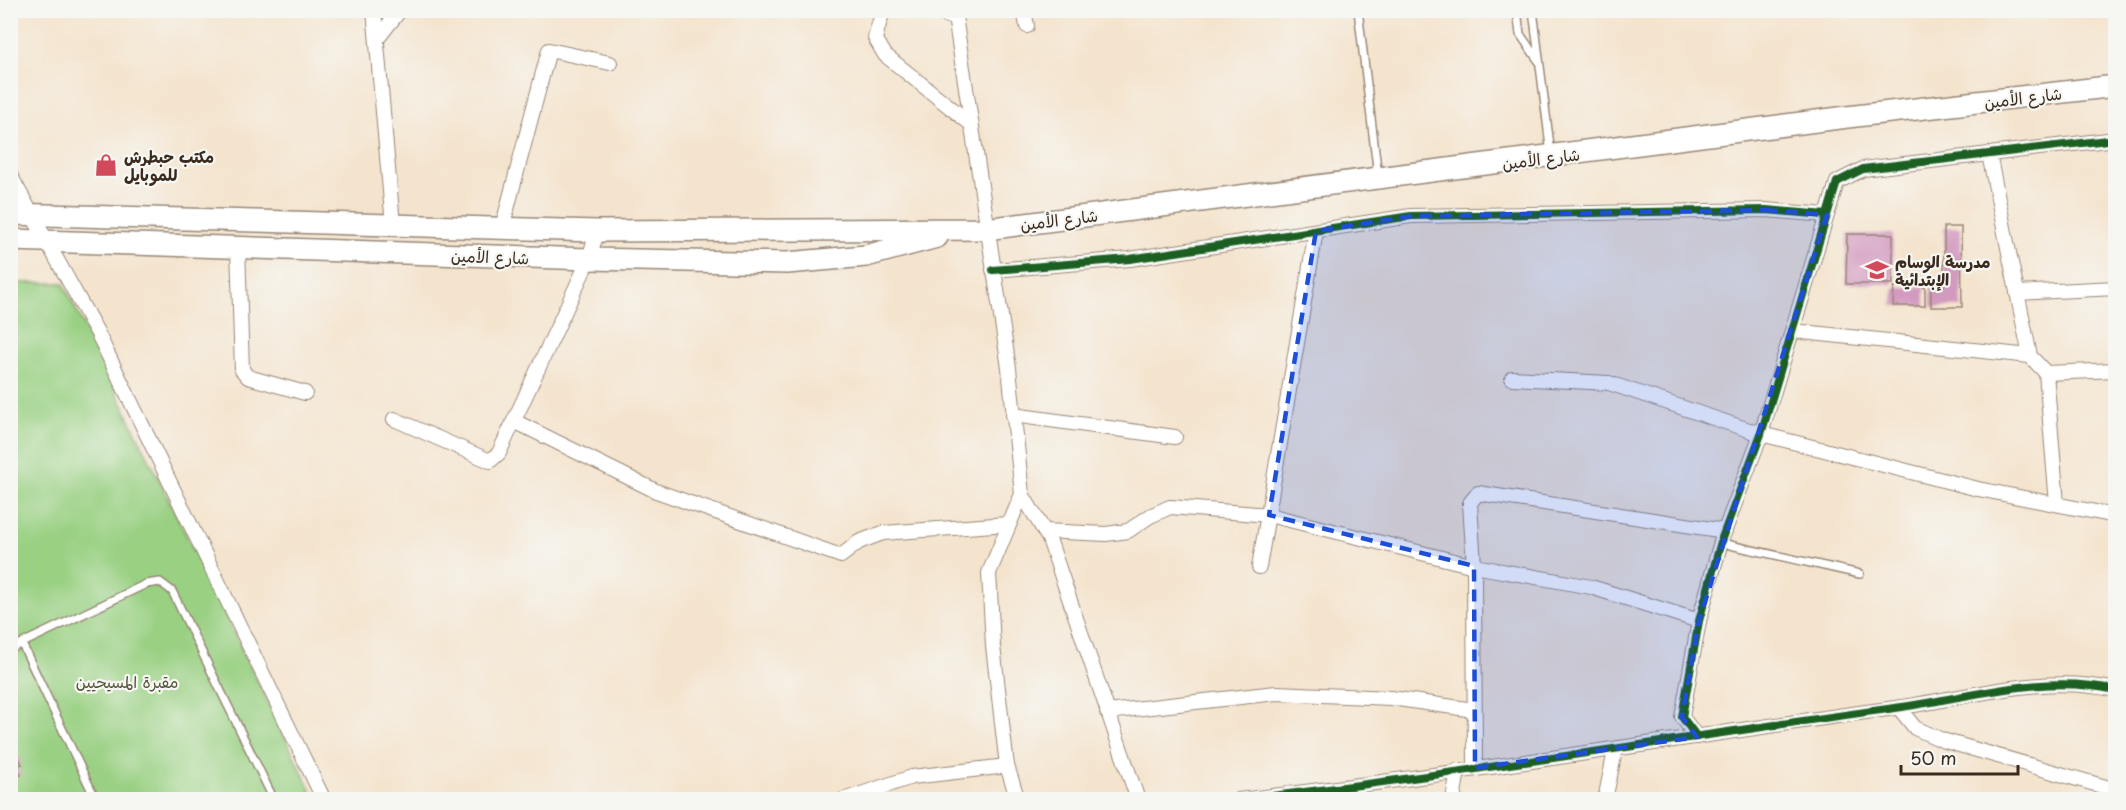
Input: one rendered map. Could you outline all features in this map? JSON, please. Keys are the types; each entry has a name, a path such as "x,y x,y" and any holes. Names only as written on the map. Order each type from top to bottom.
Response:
{"main road":[{"name":"شارع الأمين","path":"10,240 589,259 787,263 866,256 976,229 1551,157 1847,117 2115,86"},
{"name":"شارع الأمين","path":"20,214 597,231 976,229"}],"street":[{"path":"374,10 393,225"},
{"path":"378,38 400,10"},
{"path":"883,10 875,38 885,55 971,124"},
{"path":"934,10 954,15 971,124 976,229 993,270 1014,415 1022,494 1049,539 1138,800"},
{"path":"1024,10 1027,26"},
{"path":"502,228 549,50 610,63"},
{"path":"1697,737 1682,717 1699,621 1723,537 1761,434 1838,182 1863,169 2115,139"},
{"path":"1989,154 2030,356 2046,373 2057,504"},
{"path":"10,175 20,214 45,242 97,332 324,800"},
{"path":"993,270 1130,259 1411,216 1520,212 1766,210 1827,215"},
{"path":"394,419 490,461 499,453 589,259 597,231"},
{"path":"1259,567 1316,231"},
{"path":"238,248 242,370 248,377 305,393"},
{"path":"2017,293 2115,288"},
{"path":"1793,331 2030,356"},
{"path":"2046,373 2115,370"},
{"path":"1512,378 1609,383 1761,434 1978,489 2115,516"},
{"path":"1014,415 1175,437"},
{"path":"514,421 656,491 841,556 860,542 883,533 1008,524"},
{"path":"1475,768 1474,566 1470,503 1478,493 1723,537"},
{"path":"1018,800 1007,766 993,646 989,573 1022,494"},
{"path":"1044,531 1106,534 1128,531 1150,516 1170,507 1269,515 1474,566 1591,587 1699,621"},
{"path":"1238,800 1615,751 1899,708 1976,692 2048,683 2115,690"},
{"path":"1107,712 1276,693 1391,698 1474,710"},
{"path":"1899,708 1915,729 1942,740 2115,790"},
{"path":"1605,800 1615,751"},
{"path":"843,800 912,777 1007,766"},
{"path":"1453,800 1458,770"}],"lane":[{"path":"1358,10 1379,179"},
{"path":"1517,10 1520,34 1539,62"},
{"path":"1533,10 1551,157"},
{"path":"1723,537 1860,574"},
{"path":"10,650 146,584 160,582 172,591 274,800"},
{"path":"22,644 96,800"}],"highlighted area":[{"path":"1766,210 1827,215 1699,621 1682,717 1697,737 1475,768 1474,566 1269,515 1316,231 1411,216 1520,212"}],"green space":[{"name":"مقبرة المسيحيين","path":"10,283 63,283 315,799 11,799"}],"building":[{"path":"1944,227 1961,227 1962,307 1931,307 1931,286 1944,286"},
{"path":"1847,234 1893,234 1893,284 1846,284"},
{"path":"1894,287 1925,287 1925,306 1893,306"},
{"path":"10,740 22,764 17,766 21,775 10,779"}],"cycle path":[{"path":"1697,737 1682,717 1699,621 1722,538 1761,434 1837,182 1863,169 2116,139"},
{"path":"993,270 1130,259 1411,216 1766,210 1827,215"},
{"path":"1238,800 1485,768 1923,704 2005,689 2060,684 2088,685 2116,690"}],"place":[{"name":"مكتب حبطرش للموبايل","path":"106,165"},
{"name":"مدرسة الوسام الإبتدائية","path":"1877,270"}]}
